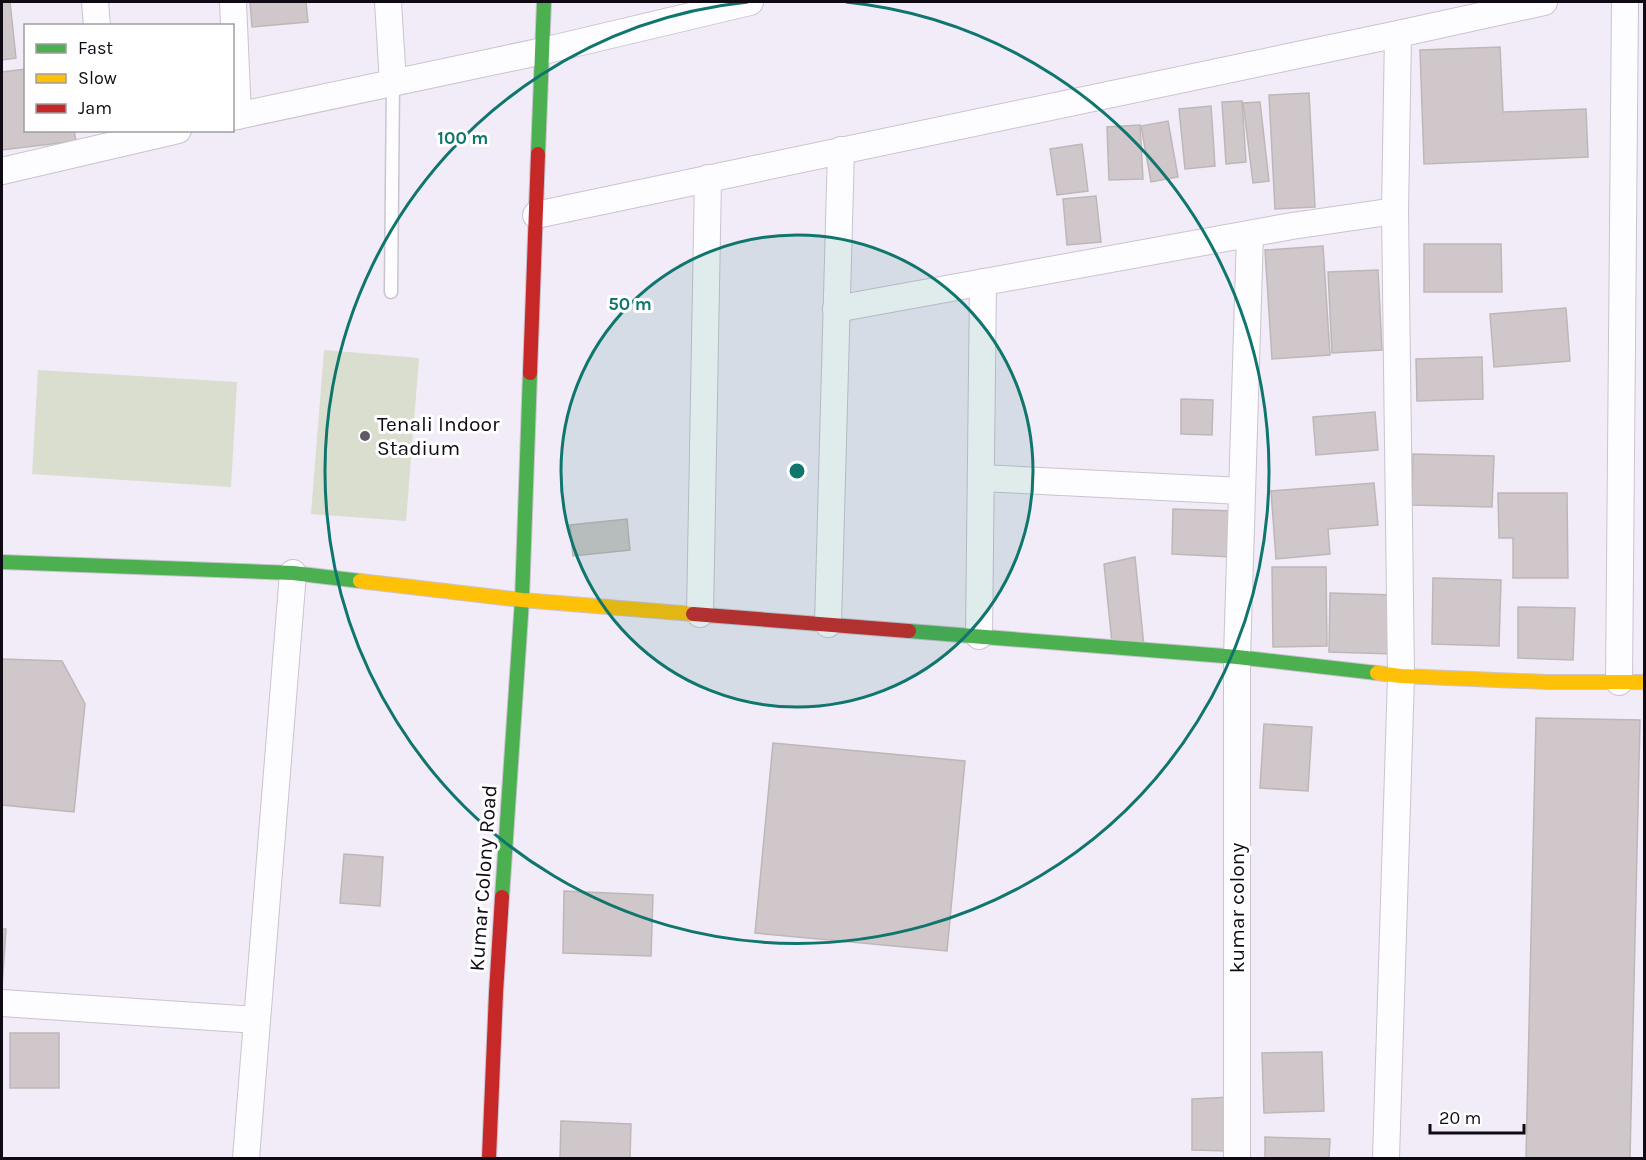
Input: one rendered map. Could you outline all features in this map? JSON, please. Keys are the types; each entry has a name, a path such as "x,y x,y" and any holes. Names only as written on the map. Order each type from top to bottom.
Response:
{"street":[{"path":"94,2 97,24"},
{"path":"232,2 233,24"},
{"path":"388,2 393,82"},
{"name":"Kumar Colony Road","path":"489,1158 496,993 522,600 544,2"},
{"path":"234,79 235,117 543,51 750,2"},
{"path":"536,214 1544,2"},
{"path":"1619,682 1634,248 1625,2"},
{"path":"1386,1158 1401,676 1395,211 1398,34"},
{"path":"2,171 109,139 163,132"},
{"path":"828,624 841,150"},
{"path":"700,614 708,178"},
{"path":"836,309 1250,234 1395,211"},
{"name":"kumar colony","path":"1237,1158 1236,657 1250,234"},
{"path":"979,636 983,282"},
{"path":"981,478 1242,491"},
{"path":"2,562 293,573 522,600 1236,657 1401,676 1547,682 1644,682"},
{"path":"246,1158 293,573"},
{"path":"2,1003 257,1020"}],"lane":[{"path":"391,292 393,82"}],"green space":[{"name":"Tenali Indoor Stadium","path":"324,350 419,358 406,521 311,514"},
{"path":"38,370 237,382 231,487 32,474"}],"building":[{"path":"2,2 10,2 16,58 2,60"},
{"path":"250,2 306,2 308,22 252,27"},
{"path":"1500,47 1503,112 1586,109 1588,157 1424,164 1420,50"},
{"path":"24,69 24,132 74,132 76,141 2,150 2,72"},
{"path":"1309,93 1315,207 1275,209 1269,95"},
{"path":"1242,101 1246,162 1226,164 1222,102"},
{"path":"1260,102 1269,181 1253,183 1243,103"},
{"path":"1211,106 1215,166 1185,169 1179,109"},
{"path":"1168,121 1178,177 1151,182 1141,126"},
{"path":"1140,125 1143,179 1109,180 1107,127"},
{"path":"1082,144 1088,191 1057,195 1050,149"},
{"path":"1096,196 1101,242 1067,245 1063,199"},
{"path":"1424,244 1501,244 1502,292 1424,292"},
{"path":"1323,246 1330,355 1272,359 1265,250"},
{"path":"1378,270 1382,350 1332,353 1328,272"},
{"path":"1566,308 1570,361 1494,367 1490,314"},
{"path":"1482,357 1483,399 1417,401 1416,359"},
{"path":"1181,399 1213,400 1212,435 1181,434"},
{"path":"1375,412 1378,450 1316,455 1313,417"},
{"path":"1413,454 1494,456 1492,507 1412,505"},
{"path":"1374,483 1378,525 1328,529 1330,554 1276,559 1271,491"},
{"path":"1498,493 1567,493 1568,578 1513,578 1513,538 1499,538"},
{"path":"1173,509 1235,511 1233,557 1172,554"},
{"path":"627,519 630,550 573,556 570,525"},
{"path":"1135,557 1144,647 1112,643 1104,564"},
{"path":"1272,567 1326,567 1327,646 1273,647"},
{"path":"1433,578 1501,580 1499,646 1432,644"},
{"path":"1330,593 1394,595 1393,654 1329,652"},
{"path":"1518,607 1575,608 1573,660 1518,658"},
{"path":"2,659 62,661 85,704 74,812 2,805"},
{"path":"1536,718 1640,720 1630,1158 1526,1158"},
{"path":"1264,724 1312,727 1308,791 1260,788"},
{"path":"773,743 965,761 947,951 755,933"},
{"path":"344,854 383,857 380,906 340,903"},
{"path":"564,891 653,895 651,956 563,953"},
{"path":"2,929 6,929 2,987"},
{"path":"10,1033 59,1033 59,1088 10,1088"},
{"path":"1322,1052 1324,1111 1264,1113 1262,1053"},
{"path":"1231,1097 1229,1151 1192,1150 1192,1099"},
{"path":"561,1121 631,1124 630,1158 560,1158"},
{"path":"1265,1137 1330,1139 1329,1158 1265,1158"}],"traffic: fast":[{"path":"538,154 544,2"},
{"path":"502,897 522,600 530,373"},
{"path":"2,562 293,573 360,581"},
{"path":"909,631 1237,657 1377,673"}],"traffic: slow":[{"path":"360,581 522,600 693,614"},
{"path":"1377,673 1547,682 1644,682"}],"traffic: jam":[{"path":"530,373 538,154"},
{"path":"693,614 909,631"},
{"path":"489,1158 502,897"}],"place":[{"name":"Tenali Indoor Stadium","path":"365,436"}]}
